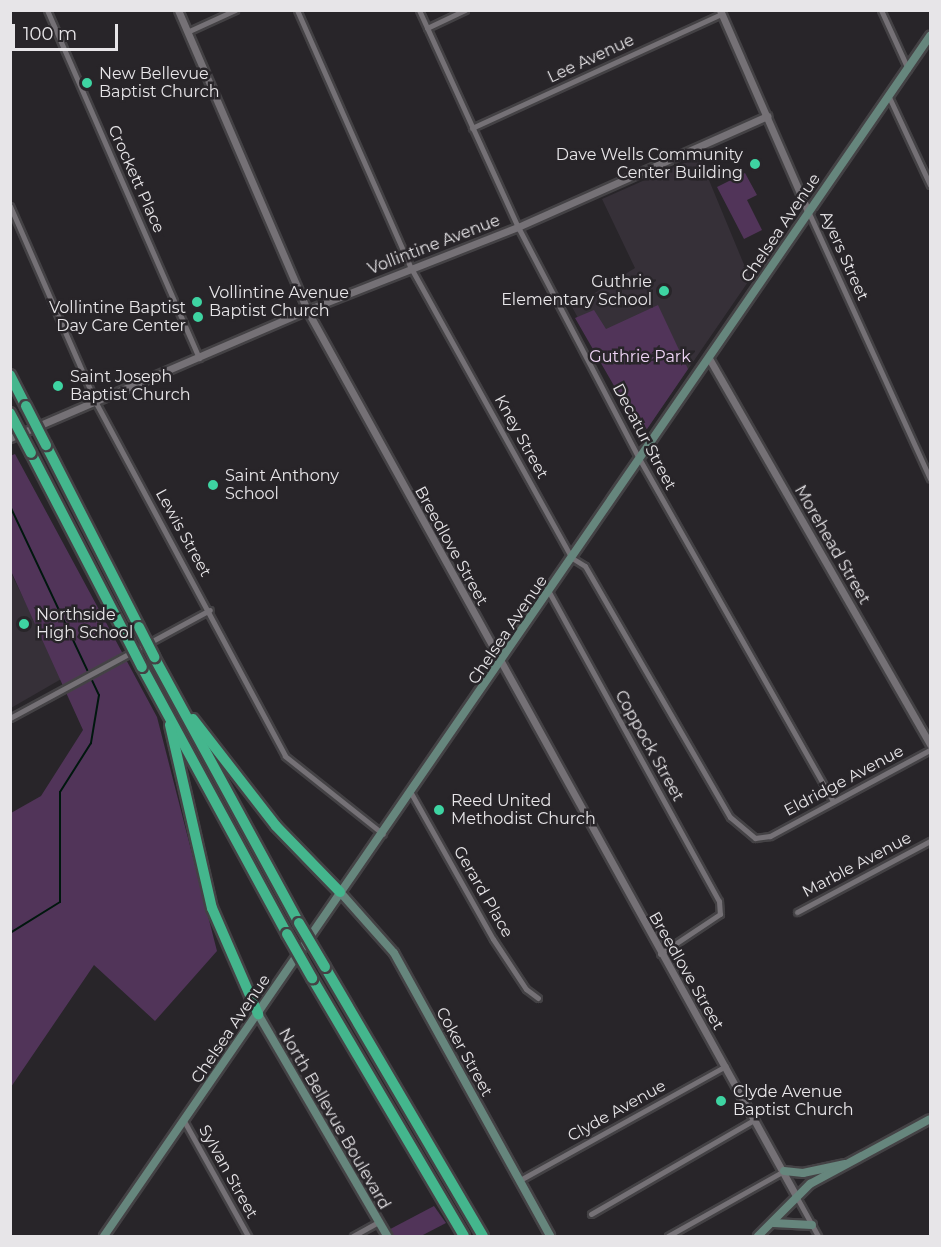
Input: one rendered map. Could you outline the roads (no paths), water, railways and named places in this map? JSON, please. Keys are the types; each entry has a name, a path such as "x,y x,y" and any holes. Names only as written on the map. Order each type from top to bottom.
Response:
{"highway":[{"path":"10,375 164,677 299,923 483,1236"},
{"path":"10,412 170,725 312,978 464,1236"},
{"path":"164,677 233,775 340,892"},
{"path":"170,725 212,908 258,1014"}],"main road":[{"name":"Chelsea Avenue","path":"107,1235 340,892 501,665 572,558 710,360 808,211 930,36"},
{"name":"Coker Street","path":"340,892 394,953 550,1236"},
{"name":"North Bellevue Boulevard","path":"258,1014 387,1236"},
{"path":"758,1236 773,1223 796,1196 845,1164 930,1119"},
{"path":"784,1171 803,1173 845,1164"},
{"path":"773,1223 812,1225"}],"street":[{"name":"Crockett Place","path":"47,10 200,359"},
{"name":"Breedlove Street","path":"178,10 307,310 660,954 726,1066 818,1236"},
{"path":"187,32 235,10"},
{"name":"Kney Street","path":"297,10 411,268 572,558 585,566 730,817 755,838 770,836"},
{"name":"Decatur Street","path":"419,10 518,227 640,460 833,801"},
{"path":"427,28 465,10"},
{"path":"881,10 908,69"},
{"name":"Ayers Street","path":"721,12 808,211 930,479"},
{"name":"Lee Avenue","path":"472,128 721,12"},
{"path":"889,97 930,185"},
{"name":"Vollintine Avenue","path":"10,438 200,359 307,310 518,227 767,116"},
{"name":"Lewis Street","path":"10,206 96,403 210,610 285,756 383,834"},
{"name":"Morehead Street","path":"710,360 930,744"},
{"name":"Coppock Street","path":"549,592 719,902 720,914 660,954"},
{"path":"10,718 210,610"},
{"name":"Eldridge Avenue","path":"770,836 930,750"},
{"name":"Gerard Place","path":"411,793 493,939 526,989 538,998"},
{"name":"Marble Avenue","path":"797,912 930,841"},
{"name":"Clyde Avenue","path":"520,1180 726,1066"},
{"path":"591,1214 754,1120"},
{"name":"Sylvan Street","path":"184,1121 248,1236"},
{"path":"668,1236 784,1171"},
{"path":"353,1236 378,1222"}],"waterway":[{"path":"10,506 99,695 91,743 60,792 60,902 10,933"}],"place":[{"name":"New Bellevue Baptist Church","path":"87,83"},
{"name":"Dave Wells Community Center Building","path":"755,164"},
{"name":"Guthrie Elementary School","path":"664,291"},
{"name":"Vollintine Avenue Baptist Church","path":"197,302"},
{"name":"Vollintine Baptist Day Care Center","path":"198,317"},
{"name":"Saint Joseph Baptist Church","path":"58,386"},
{"name":"Saint Anthony School","path":"213,485"},
{"name":"Northside High School","path":"24,624"},
{"name":"Reed United Methodist Church","path":"439,810"},
{"name":"Clyde Avenue Baptist Church","path":"721,1101"}],"park label":[{"name":"Guthrie Park","path":"640,357"}]}
